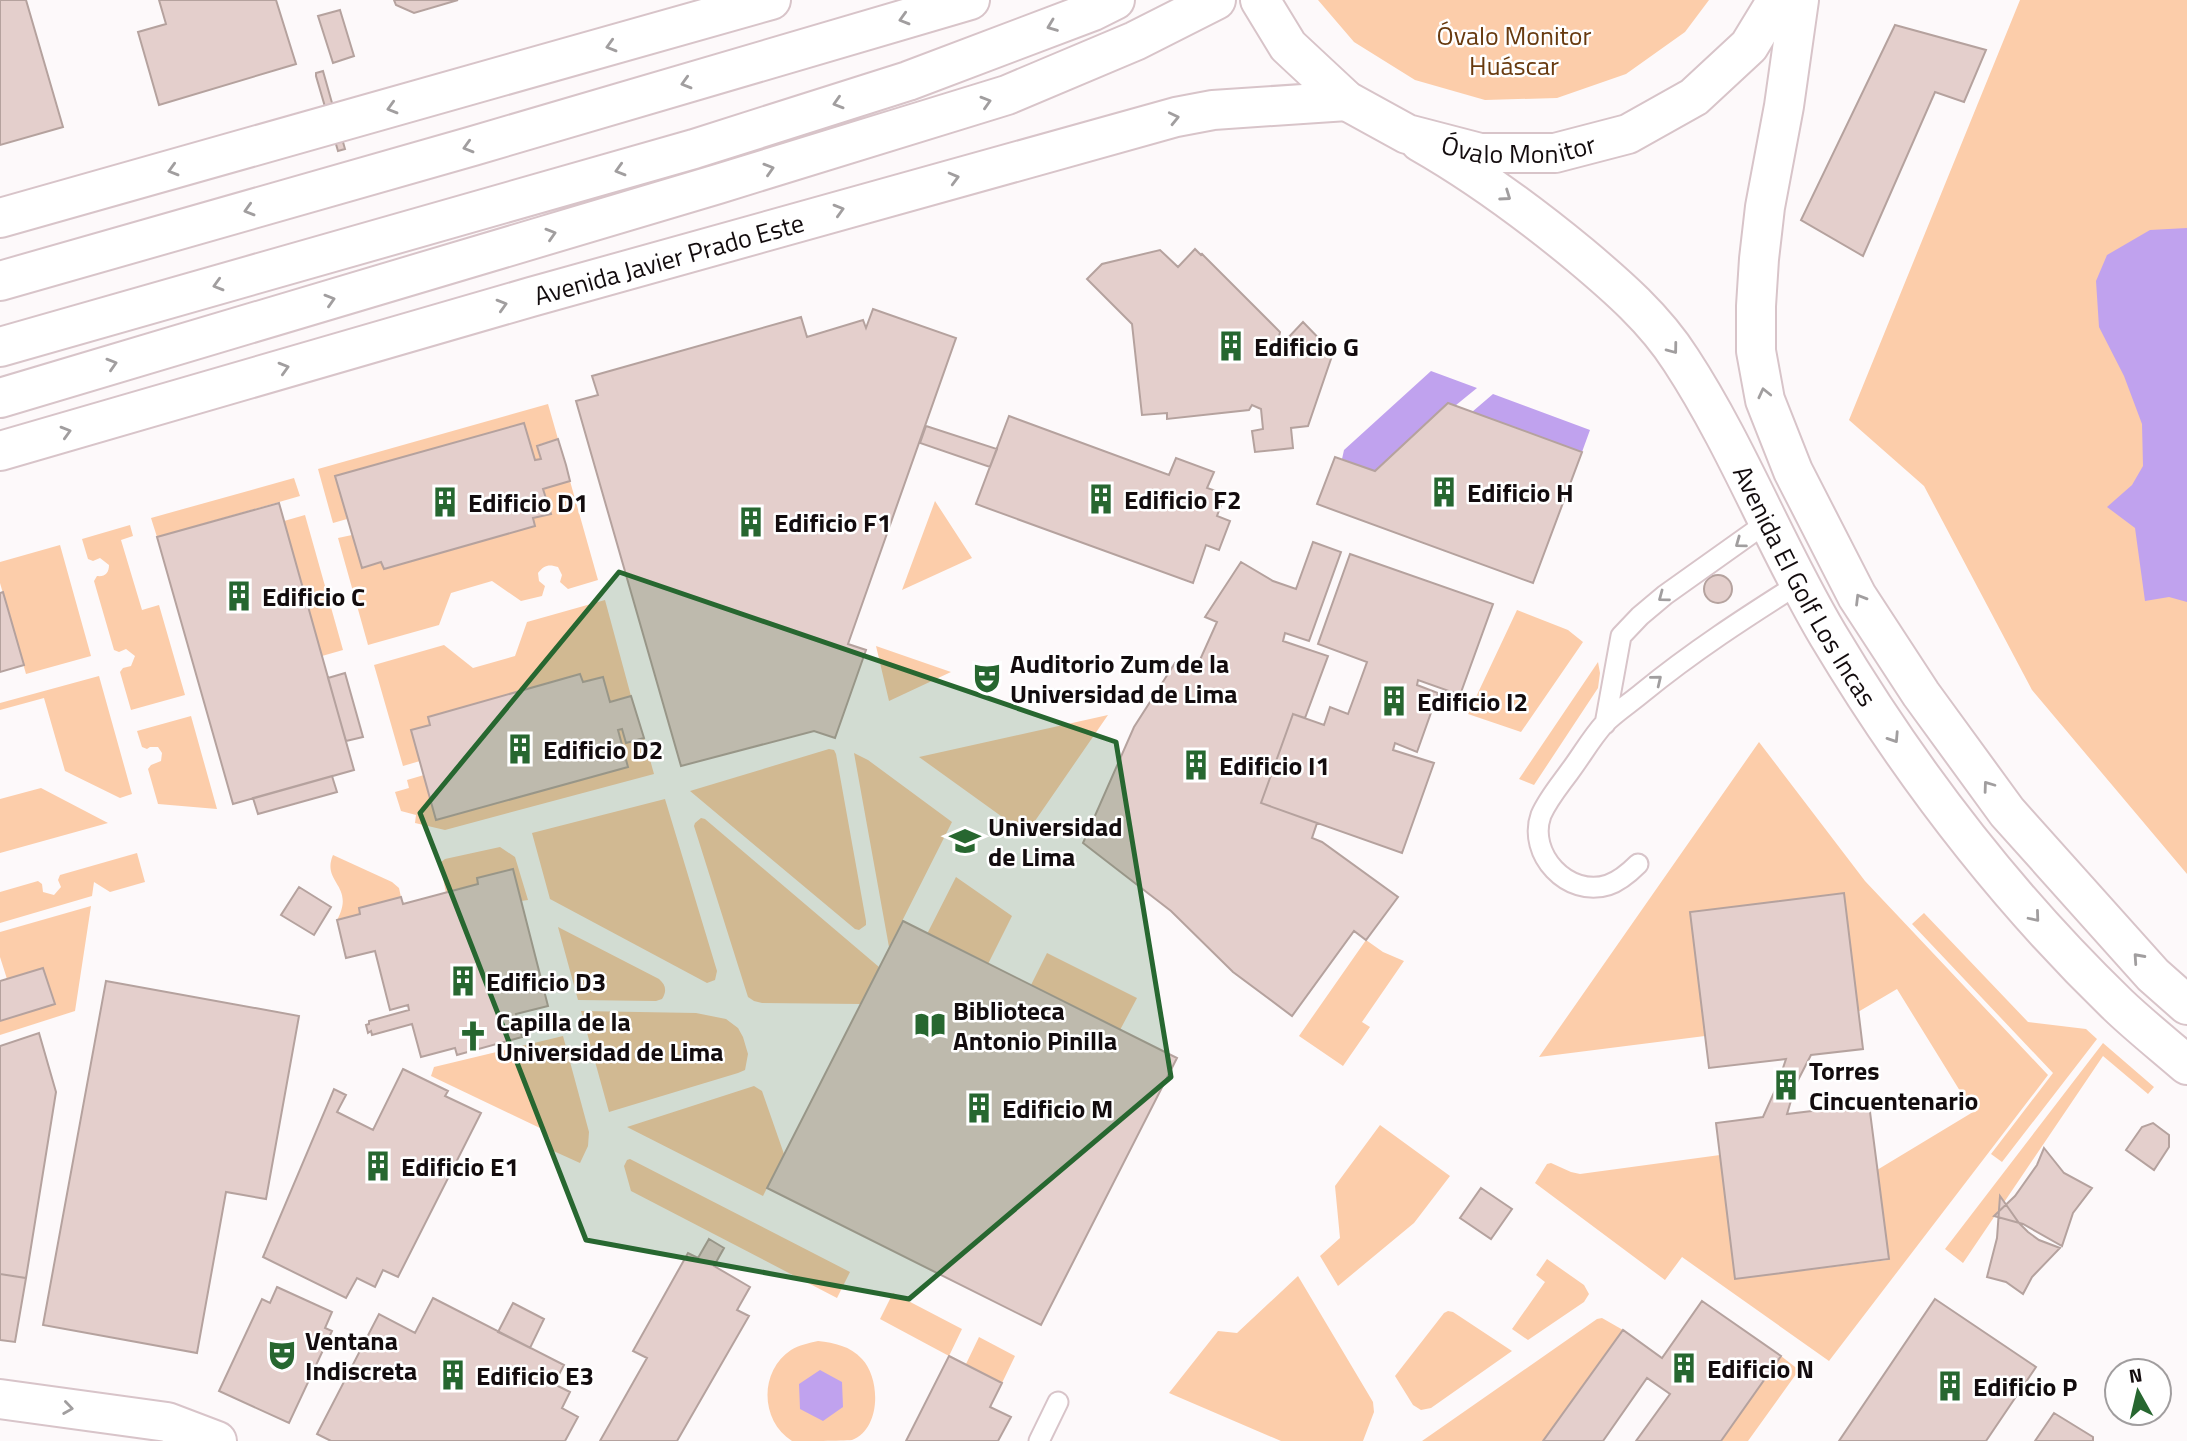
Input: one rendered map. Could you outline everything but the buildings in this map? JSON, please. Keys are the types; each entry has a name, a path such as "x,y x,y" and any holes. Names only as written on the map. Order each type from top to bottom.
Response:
{"main road":[{"path":"0,218 693,11 771,0"},
{"path":"0,281 460,150 970,0"},
{"path":"0,347 694,149 908,81 1115,0"},
{"path":"0,398 1007,95 1135,41 1216,0"},
{"name":"Óvalo Monitor","path":"1260,0 1288,46 1347,101 1406,134 1480,153 1555,153 1628,134 1694,97 1749,46 1777,0"},
{"name":"Avenida El Golf Los Incas","path":"1799,0 1782,117 1765,206 1759,259 1756,351 1765,400 1793,471 1857,596 1921,694 2007,812 2153,975 2187,1004"},
{"name":"Avenida Javier Prado Este","path":"0,451 584,282 1176,117 1213,110 1347,101"},
{"name":"Avenida El Golf Los Incas","path":"1406,134 1448,158 1527,211 1610,280 1653,322 1681,359 1718,421 1827,634 1909,761 1969,838 2057,942 2119,1006 2187,1065"},
{"path":"0,1399 158,1432 208,1439"}],"lane":[{"path":"1605,724 1621,636 1665,595 1769,521"},
{"path":"1639,864 1627,875 1607,886 1588,887 1570,882 1554,871 1543,855 1539,837 1540,818 1548,801 1605,724 1707,643 1800,583"},
{"path":"1039,1441 1058,1402"}],"highlighted area":[{"path":"619,572 1116,742 1171,1077 909,1299 586,1240 420,813"}],"green space":[{"name":"Óvalo Monitor Huáscar","path":"1318,0 1709,0 1685,32 1626,74 1557,98 1485,100 1415,80 1354,42"},
{"path":"2020,0 2187,0 2187,874 2032,690 1924,486 1849,420"},
{"path":"548,404 558,439 537,445 541,459 535,460 524,423 336,476 347,519 333,523 318,469"},
{"path":"294,478 300,496 157,537 151,518"},
{"path":"570,481 598,580 568,589 560,582 562,575 558,567 547,566 538,573 539,581 545,586 542,596 521,601 492,581 451,593 439,625 368,645 338,538 352,535 362,567 381,562 384,568 535,526 533,518 550,514 543,489"},
{"path":"935,501 972,558 902,590"},
{"path":"305,515 343,650 322,656 284,521"},
{"path":"130,525 133,536 121,540 142,610 159,605 185,695 131,710 120,672 131,666 135,656 126,649 119,652 114,650 94,581 97,576 106,574 109,565 100,558 93,561 88,559 82,539"},
{"path":"60,545 91,656 26,674 0,583 0,562"},
{"path":"605,600 631,696 610,702 603,677 583,682 580,674 428,717 430,725 411,730 420,761 403,766 374,665 444,645 473,668 515,656 527,622"},
{"path":"1517,610 1568,630 1583,642 1521,732 1468,714"},
{"path":"876,646 951,672 889,701"},
{"path":"1598,662 1598,688 1534,785 1519,779"},
{"path":"99,676 132,794 120,798 65,771 44,698 0,710 0,703"},
{"path":"1108,715 1026,834 919,757"},
{"path":"191,716 217,809 158,804 148,769 161,761 162,753 158,747 142,747 137,731"},
{"path":"622,729 626,743 644,738 654,774 445,830 415,823 416,815 401,811 395,792 409,788 407,780 424,775 437,820 628,767 618,730"},
{"path":"1759,742 1865,881 2048,1075 1829,1361 1682,1257 1665,1280 1535,1183 1547,1164 1551,1163 1580,1174 1720,1155 1735,1279 1888,1260 1877,1170 1973,1112 1897,989 1858,1012 1843,893 1690,912 1705,1036 1539,1057"},
{"path":"829,749 836,754 866,921 866,925 859,930 690,791"},
{"path":"854,753 868,760 952,822 889,947"},
{"path":"41,788 108,823 0,853 0,799"},
{"path":"665,799 717,971 715,980 707,983 550,899 532,833"},
{"path":"701,818 879,967 861,1004 762,1003 748,997 694,826"},
{"path":"500,847 515,857 528,900 521,901 513,869 477,878 478,884 446,893 440,863 445,859"},
{"path":"137,853 145,882 110,892 94,882 92,896 0,923 0,892 38,881 42,884 43,892 54,895 61,887 58,880 60,875"},
{"path":"333,855 392,882 399,888 401,897 359,908 360,914 337,920 343,899 331,872"},
{"path":"956,877 1012,916 988,964 927,934"},
{"path":"91,906 75,1011 0,1035 0,1021 54,1004 43,968 7,979 0,957 0,932"},
{"path":"1924,913 2028,1022 2086,1029 2097,1039 2002,1162 1991,1154 2053,1073 1912,924"},
{"path":"558,927 659,979 665,988 662,999 578,1000"},
{"path":"1366,940 1383,952 1404,961 1362,1022 1370,1027 1343,1066 1299,1036"},
{"path":"1047,953 1137,998 1120,1030 1031,985"},
{"path":"581,1011 696,1013 726,1019 738,1028 743,1037 748,1054 745,1070 609,1112"},
{"path":"563,1036 589,1132 588,1146 580,1163 549,1149 549,1137 540,1128 431,1076 434,1067"},
{"path":"2103,1043 2154,1087 2148,1094 2103,1056 1963,1263 1945,1249"},
{"path":"754,1086 762,1091 784,1154 763,1196 627,1127"},
{"path":"1380,1125 1450,1176 1414,1223 1338,1286 1320,1256 1340,1238 1335,1186"},
{"path":"630,1159 850,1272 837,1298 631,1191 624,1166"},
{"path":"1547,1259 1584,1285 1589,1294 1584,1302 1528,1340 1512,1329 1545,1282 1536,1275"},
{"path":"1298,1276 1373,1402 1374,1412 1363,1441 1281,1441 1169,1393 1218,1331 1237,1333"},
{"path":"893,1293 962,1329 949,1356 880,1319"},
{"path":"1448,1311 1512,1351 1431,1408 1421,1410 1413,1405 1395,1376"},
{"path":"1602,1318 1623,1330 1543,1441 1422,1441 1597,1319"},
{"path":"979,1337 1015,1356 1002,1383 966,1364"},
{"path":"818,1341 836,1344 852,1351 862,1359 873,1379 873,1415 862,1434 852,1440 792,1441 781,1432 769,1409 769,1383 773,1370 794,1348"},
{"path":"1781,1356 1799,1370 1748,1441 1721,1441"}],"shaded area":[{"path":"2187,228 2187,602 2169,597 2145,601 2135,528 2107,507 2132,485 2143,466 2142,424 2124,376 2099,327 2096,281 2107,255 2150,230"},
{"path":"1431,371 1477,388 1375,471 1342,459 1344,450"},
{"path":"1493,394 1590,430 1582,452 1472,412"},
{"path":"820,1370 842,1382 843,1407 823,1421 800,1409 799,1384"}],"place":[{"name":"Edificio G","path":"1231,346"},
{"name":"Edificio H","path":"1444,492"},
{"name":"Edificio F2","path":"1101,499"},
{"name":"Edificio D1","path":"445,502"},
{"name":"Edificio F1","path":"751,522"},
{"name":"Edificio C","path":"239,596"},
{"name":"Auditorio Zum de la Universidad de Lima","path":"987,678"},
{"name":"Edificio I2","path":"1394,701"},
{"name":"Edificio D2","path":"520,749"},
{"name":"Edificio I1","path":"1196,765"},
{"name":"Universidad de Lima","path":"965,841"},
{"name":"Edificio D3","path":"463,981"},
{"name":"Biblioteca Antonio Pinilla","path":"930,1025"},
{"name":"Capilla de la Universidad de Lima","path":"473,1036"},
{"name":"Torres Cincuentenario","path":"1786,1085"},
{"name":"Edificio M","path":"979,1108"},
{"name":"Edificio E1","path":"378,1166"},
{"name":"Ventana Indiscreta","path":"282,1355"},
{"name":"Edificio N","path":"1684,1368"},
{"name":"Edificio E3","path":"453,1375"},
{"name":"Edificio P","path":"1950,1386"}]}
